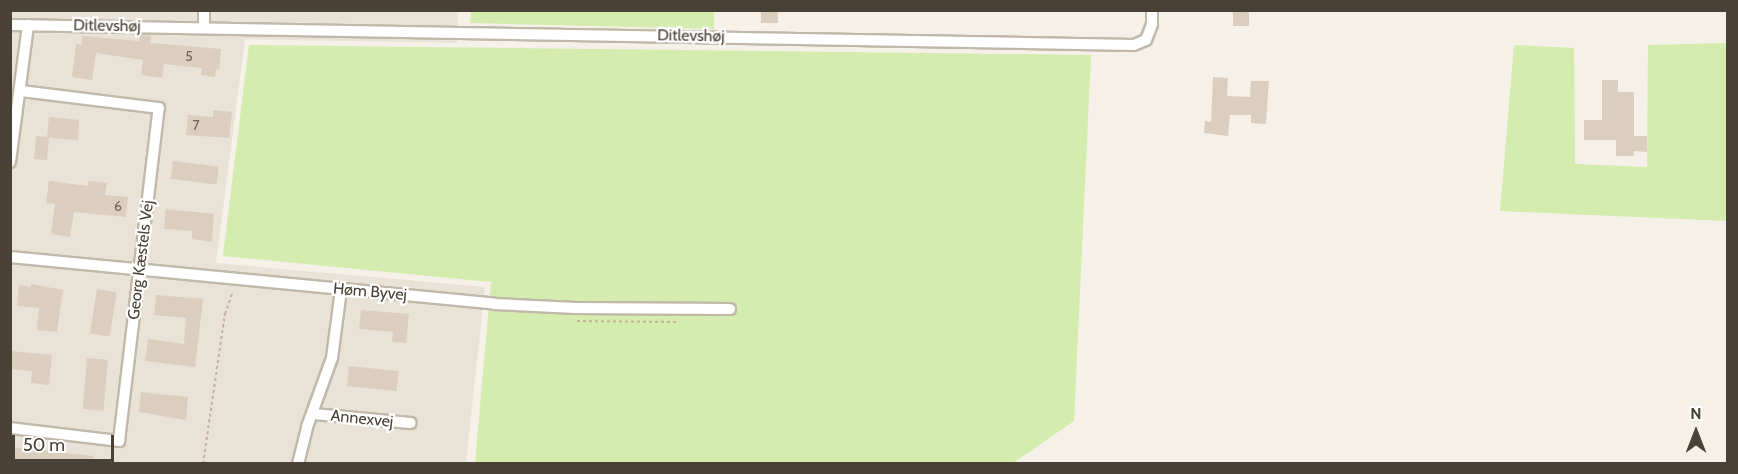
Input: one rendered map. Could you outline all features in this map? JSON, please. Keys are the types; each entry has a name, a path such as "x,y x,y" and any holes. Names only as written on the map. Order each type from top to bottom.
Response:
{"street":[{"path":"204,10 204,28"},
{"name":"Ditlevshøj","path":"10,25 1134,45 1146,40 1152,24 1152,10"},
{"path":"10,162 28,26"},
{"name":"Georg Kæstels Vej","path":"10,428 119,441 159,108 21,92"},
{"name":"Høm Byvej","path":"10,257 341,290 576,309 730,309"},
{"name":"Annexvej","path":"298,464 307,427 314,414 332,358 341,290"},
{"name":"Annexvej","path":"314,414 411,423"}],"path":[{"path":"202,464 225,314 233,291"}],"shaded area":[{"path":"10,11 458,11 457,43 245,39 216,263 485,287 466,463 11,463"}],"green space":[{"path":"471,11 714,11 714,29 470,23"},
{"path":"1727,43 1727,221 1500,211 1514,45 1574,48 1575,164 1647,167 1648,45"},
{"path":"249,45 1091,55 1074,421 1013,463 475,463 491,282 223,256"}],"building":[{"path":"761,10 778,10 778,23 761,23"},
{"path":"1233,10 1249,10 1249,26 1233,26"},
{"path":"140,35 151,36 150,43 221,49 219,70 216,69 215,77 201,75 202,68 164,64 162,78 141,75 143,60 96,53 92,80 72,77 76,44 82,45 82,36 139,41"},
{"path":"1213,77 1228,78 1227,96 1250,97 1251,81 1269,81 1266,124 1251,123 1251,115 1230,115 1228,136 1204,133 1205,121 1211,122"},
{"path":"1602,80 1618,80 1618,92 1634,92 1634,136 1647,136 1647,152 1634,151 1634,156 1616,156 1616,140 1584,140 1584,120 1602,120"},
{"path":"213,110 232,112 229,138 186,135 188,115 213,117"},
{"path":"49,117 79,120 78,140 49,138 47,160 34,159 36,136 47,137"},
{"path":"173,161 219,167 216,184 171,179"},
{"path":"49,181 88,186 88,181 107,183 105,195 128,197 126,217 74,212 70,237 51,234 55,204 46,203"},
{"path":"166,209 214,214 212,242 192,239 192,231 164,229"},
{"path":"31,284 63,290 57,332 37,330 39,308 17,306 19,285 31,287"},
{"path":"97,289 117,292 110,337 90,333"},
{"path":"156,295 203,299 195,367 145,361 148,339 184,344 186,318 154,315"},
{"path":"361,310 409,314 406,343 392,342 393,332 359,329"},
{"path":"10,351 52,355 49,385 31,383 32,371 10,369"},
{"path":"87,358 108,360 103,411 83,409"},
{"path":"349,366 399,371 397,391 347,386"},
{"path":"141,392 188,397 186,420 139,412"},
{"path":"10,447 94,456 94,464 10,464"}]}
